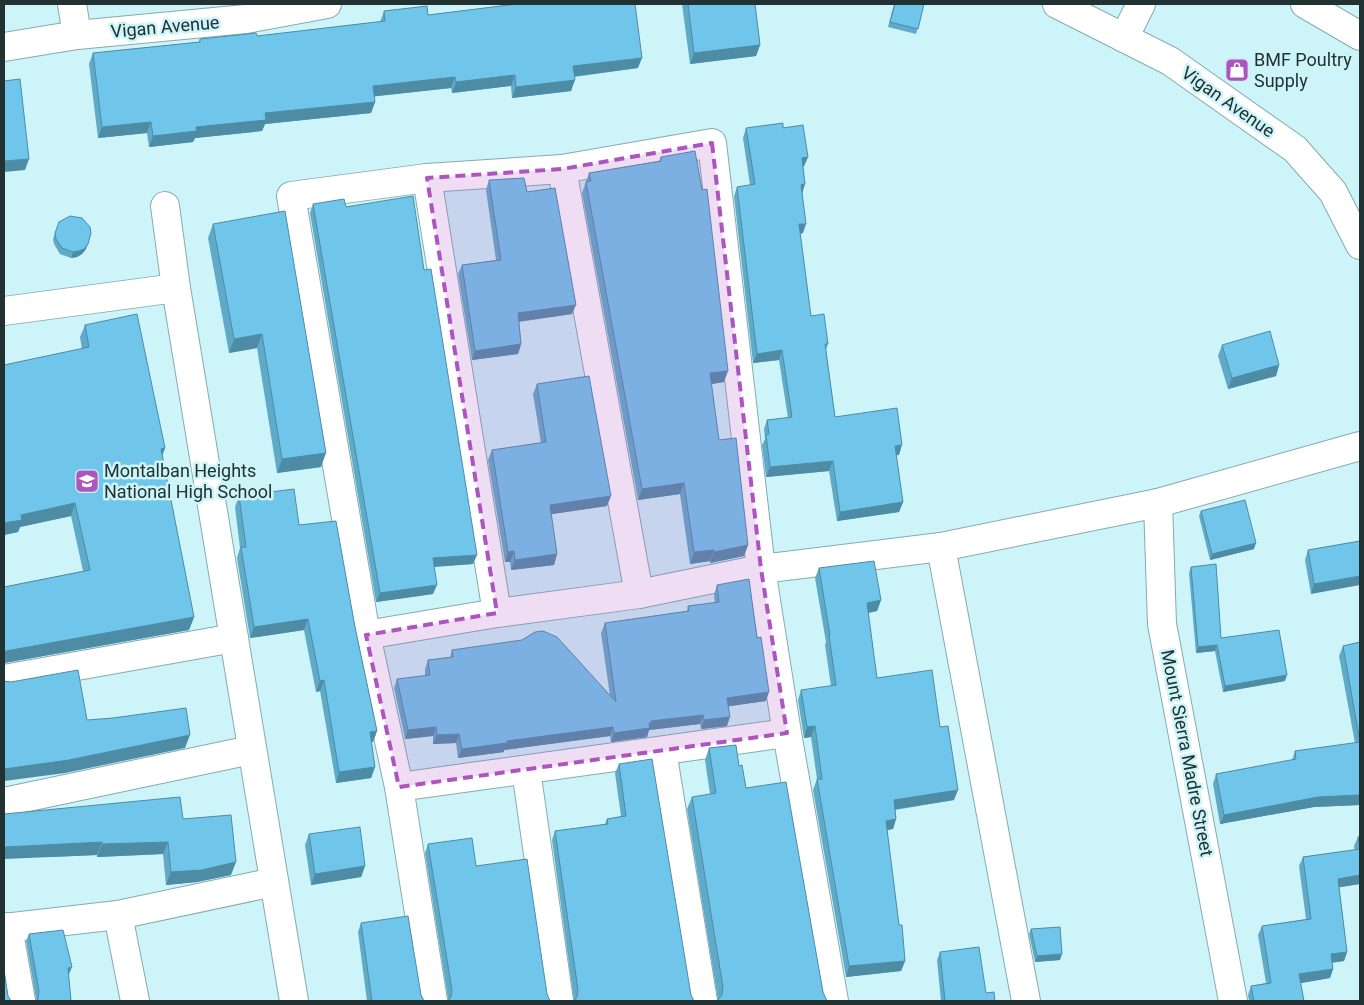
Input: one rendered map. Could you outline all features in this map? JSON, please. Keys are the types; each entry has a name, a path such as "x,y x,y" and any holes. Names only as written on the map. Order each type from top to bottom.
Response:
{"street":[{"path":"72,4 77,35"},
{"name":"Vigan Avenue","path":"4,47 244,12 327,4"},
{"name":"Vigan Avenue","path":"1057,4 1170,62 1295,149 1333,192 1360,245"},
{"path":"1124,38 1141,4"},
{"path":"1305,4 1360,36"},
{"path":"432,1001 399,787 366,635 291,196 426,178 562,169 712,143 761,570 787,733 834,1001"},
{"path":"562,169 639,594"},
{"path":"426,178 497,613"},
{"path":"165,206 176,288 294,1001"},
{"path":"4,312 176,288"},
{"path":"366,635 497,613 639,594 761,570 941,547 1158,503 1360,446"},
{"name":"Mount Sierra Madre Street","path":"1158,503 1162,624 1233,1001"},
{"path":"941,547 1026,1001"},
{"path":"4,679 234,638"},
{"path":"399,787 787,733"},
{"path":"4,802 252,750"},
{"path":"662,751 703,1001"},
{"path":"526,770 559,1001"},
{"path":"20,1001 6,928 118,915 274,882"},
{"path":"118,915 135,1001"}],"highlighted area":[{"path":"712,143 761,569 787,733 399,787 366,635 497,613 427,178 562,169"}],"building":[{"path":"517,4 635,4 642,58 573,66 575,80 516,87 515,75 456,82 455,77 373,86 375,102 265,113 266,120 196,127 197,131 153,136 151,122 102,127 93,53 200,42 200,39 256,33 257,36 385,21 384,11 427,6 428,15"},
{"path":"688,4 755,4 760,45 694,53"},
{"path":"895,4 924,4 918,29 890,22"},
{"path":"20,79 29,159 4,161 4,81"},
{"path":"783,123 783,128 803,125 808,157 802,158 805,184 801,185 806,224 799,224 811,316 824,314 828,344 825,344 835,417 897,408 902,445 895,446 903,502 840,512 833,461 770,467 766,435 769,434 767,420 792,417 782,350 757,354 737,187 755,184 746,128"},
{"path":"695,151 702,190 707,189 728,371 710,373 719,440 736,438 748,545 714,552 714,550 694,552 684,483 642,489 586,182 591,181 589,173 661,161 661,157"},
{"path":"524,178 527,192 555,188 576,305 518,313 521,344 475,351 462,265 501,260 489,180"},
{"path":"413,196 424,270 431,269 477,555 433,558 437,585 380,593 313,204 344,199 346,207"},
{"path":"285,211 326,453 282,459 262,334 234,339 213,224"},
{"path":"70,216 82,218 90,227 91,233 88,244 79,251 73,252 62,248 56,239 55,233 59,222"},
{"name":"Montalban Heights National High School","path":"137,314 165,448 161,449 194,617 4,652 4,587 90,570 75,503 21,515 22,520 4,523 4,365 89,347 85,325"},
{"path":"1270,331 1279,365 1232,378 1222,345"},
{"path":"589,376 611,496 550,505 557,554 515,560 514,551 508,552 492,450 546,442 537,384"},
{"path":"294,489 299,525 336,521 355,627 377,731 370,732 375,767 339,772 324,680 320,681 308,619 254,627 241,547 246,547 239,496"},
{"path":"1245,500 1256,543 1212,554 1201,511"},
{"path":"1360,541 1360,576 1314,584 1308,550"},
{"path":"874,561 881,600 867,603 877,678 932,670 940,727 948,726 958,790 894,800 896,819 886,821 899,925 902,925 905,961 849,966 817,779 822,779 815,726 807,727 801,690 836,685 819,568"},
{"path":"1216,564 1221,638 1279,630 1287,675 1225,686 1217,645 1198,647 1191,567"},
{"path":"749,579 757,638 761,637 769,692 727,698 730,717 704,720 703,715 651,721 652,723 649,723 650,728 614,733 613,727 462,749 459,734 437,735 436,727 408,730 397,679 430,675 428,660 453,657 452,650 522,640 535,632 543,631 557,637 616,702 605,623 689,611 688,606 719,602 717,585"},
{"path":"1360,642 1360,742 1343,646"},
{"path":"78,670 87,720 186,708 190,735 69,760 4,769 4,681 11,682"},
{"path":"1360,742 1360,795 1318,797 1224,815 1216,774 1296,759 1295,751"},
{"path":"736,745 739,766 742,765 746,788 786,782 823,992 827,1001 717,1001 722,995 723,987 692,797 716,793 709,748"},
{"path":"652,759 691,995 694,1001 574,1001 578,990 555,831 608,824 607,819 626,816 619,764"},
{"path":"180,797 183,819 231,815 236,862 202,870 171,872 168,842 102,844 102,842 4,847 4,814"},
{"path":"360,827 365,866 315,874 309,834"},
{"path":"472,838 476,866 527,859 547,994 550,1001 448,1001 452,990 428,844"},
{"path":"1360,849 1360,875 1338,879 1347,952 1331,954 1333,969 1299,974 1304,1001 1254,1001 1251,986 1271,983 1262,926 1311,919 1303,857"},
{"path":"408,916 421,995 424,1001 372,1001 361,923"},
{"path":"1060,927 1062,954 1037,956 1031,929"},
{"path":"63,930 72,967 68,968 71,1001 37,1001 39,991 29,934"},
{"path":"979,947 986,993 994,992 995,1001 945,1001 940,952"},
{"path":"4,970 8,996 11,1001 4,1001"}],"place":[{"name":"BMF Poultry Supply","path":"1237,70"},
{"name":"Montalban Heights National High School","path":"87,481"}]}
